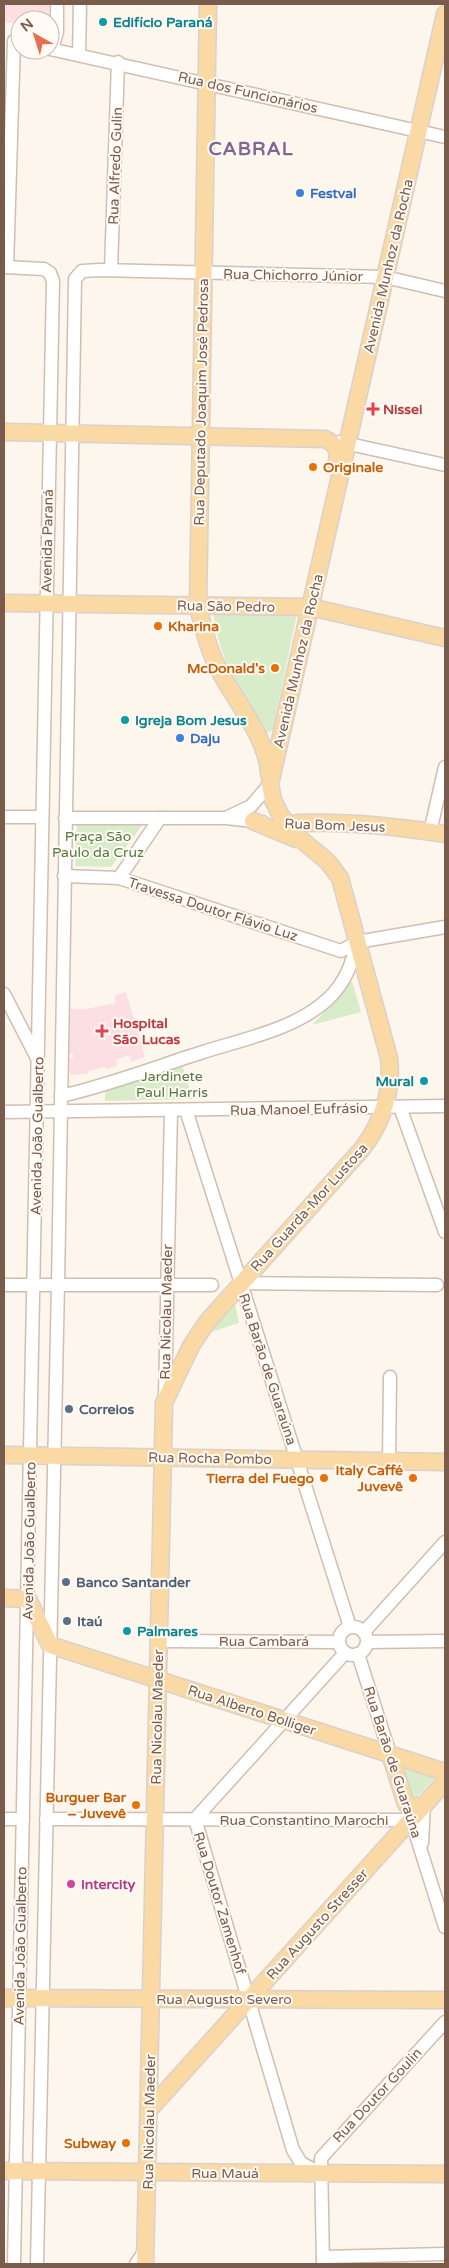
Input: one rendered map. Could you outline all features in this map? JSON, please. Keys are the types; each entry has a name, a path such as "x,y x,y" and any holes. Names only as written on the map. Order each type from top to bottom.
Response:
{"main road":[{"name":"Rua Deputado Joaquim José Pedrosa","path":"208,4 198,606 206,638 216,665 264,750 270,784"},
{"name":"Avenida Munhoz da Rocha","path":"357,942 340,878 328,862 307,845 287,824 276,808 270,784 418,131 443,33 445,14"},
{"path":"4,432 325,439 336,445 338,453 334,500"},
{"name":"Rua São Pedro","path":"4,603 310,607 445,638"},
{"path":"252,821 307,845"},
{"name":"Rua Bom Jesus","path":"287,824 324,823 438,833"},
{"name":"Rua Guarda-Mor Lustosa","path":"164,1403 191,1346 213,1314 362,1149 392,1107 389,1058 357,942"},
{"name":"Rua Nicolau Maeder","path":"147,2259 147,2172 164,1403"},
{"name":"Rua Rocha Pombo","path":"4,1456 163,1456 445,1462"},
{"path":"4,1598 28,1599 50,1645"},
{"name":"Rua Alberto Bolliger","path":"50,1645 285,1720 392,1761"},
{"path":"392,1761 412,1761 445,1772"},
{"name":"Rua Barão de Guaraúna","path":"392,1761 406,1804"},
{"name":"Rua Augusto Stresser","path":"149,2110 445,1782"},
{"path":"406,1804 415,1807 424,1805"},
{"name":"Rua Augusto Severo","path":"11,1998 444,2002"},
{"name":"Rua Mauá","path":"9,2171 445,2174"}],"street":[{"path":"79,55 80,4"},
{"name":"Rua dos Funcionários","path":"60,51 118,62 445,137"},
{"path":"5,267 11,60"},
{"name":"Rua Alfredo Gulin","path":"105,270 118,62"},
{"name":"Avenida Paraná","path":"5,267 44,269 50,273 53,281 42,818"},
{"name":"Rua Chichorro Júnior","path":"79,272 105,270 385,277 445,291"},
{"name":"Avenida Paraná","path":"65,818 75,282 79,272"},
{"path":"325,439 445,465"},
{"path":"438,833 445,767"},
{"name":"Rua Bom Jesus","path":"226,818 251,806 270,784"},
{"path":"4,817 42,818"},
{"name":"Avenida João Gualberto","path":"37,2264 51,1599 34,1285 42,818"},
{"name":"Avenida João Gualberto","path":"14,2264 9,2171 11,1998 23,1819 28,1599 58,1285 65,818"},
{"name":"Rua Bom Jesus","path":"65,818 226,818 287,824"},
{"path":"119,878 160,818"},
{"name":"Travessa Doutor Flávio Luz","path":"64,876 119,878 341,951 357,942 445,926"},
{"path":"61,1096 275,1028 302,1017 328,1000 340,986 348,972 357,942"},
{"path":"4,994 38,1060"},
{"path":"91,1087 86,1098 93,1111"},
{"name":"Rua Manoel Eufrásio","path":"4,1112 445,1106"},
{"path":"392,1107 445,1232"},
{"name":"Rua Nicolau Maeder","path":"164,1403 171,1110"},
{"name":"Rua Barão de Guaraúna","path":"186,1110 350,1627"},
{"path":"170,1136 184,1128 193,1132"},
{"path":"240,1283 437,1285"},
{"path":"4,1285 212,1285"},
{"path":"389,1462 390,1377"},
{"path":"345,1653 358,1654 365,1649 366,1637 445,1542"},
{"path":"28,1599 51,1599"},
{"path":"345,1653 339,1642 340,1634 350,1627 357,1628 366,1637 445,1642"},
{"name":"Rua Cambará","path":"159,1641 339,1642"},
{"path":"195,1819 345,1653"},
{"name":"Rua Barão de Guaraúna","path":"358,1654 392,1761"},
{"name":"Rua Barão de Guaraúna","path":"406,1804 445,1927"},
{"name":"Rua Barão de Guaraúna","path":"424,1805 422,1836 427,1870"},
{"path":"4,1819 23,1819"},
{"name":"Rua Constantino Marochi","path":"46,1819 411,1820"},
{"name":"Rua Doutor Zamenhof","path":"195,1819 293,2150 301,2163 323,2173"},
{"name":"Rua Doutor Goulin","path":"323,2173 320,2162 324,2153 445,2022"},
{"path":"323,2173 323,2261 445,2254"},
{"path":"136,2264 147,2259"}],"shaded area":[{"path":"4,4 49,4 49,10 10,10 10,23 4,22"},
{"name":"Hospital São Lucas","path":"126,992 145,1057 131,1062 129,1055 116,1060 117,1066 88,1071 88,1074 70,1075 67,1058 73,1058 73,1054 68,1053 67,1009 86,1009 116,1003 114,996"}],"green space":[{"path":"213,614 297,614 273,729 270,732 264,732 232,676 216,631"},
{"name":"Praça São Paulo da Cruz","path":"77,822 144,823 111,867 75,866"},
{"path":"352,981 361,1012 312,1025"},
{"name":"Jardinete Paul Harris","path":"182,1065 193,1099 105,1101 105,1090"},
{"path":"234,1299 239,1323 207,1333"},
{"path":"404,1765 436,1777 414,1801"}],"place":[{"name":"Edifício Paraná","path":"103,22"},
{"name":"Festval","path":"300,193"},
{"name":"Nissei","path":"373,409"},
{"name":"Originale","path":"313,467"},
{"name":"Kharina","path":"158,626"},
{"name":"McDonald's","path":"275,668"},
{"name":"Igreja Bom Jesus","path":"125,720"},
{"name":"Daju","path":"180,738"},
{"name":"Hospital São Lucas","path":"102,1031"},
{"name":"Mural","path":"424,1081"},
{"name":"Correios","path":"69,1409"},
{"name":"Tierra del Fuego","path":"324,1478"},
{"name":"Italy Caffé Juvevê","path":"413,1478"},
{"name":"Banco Santander","path":"66,1582"},
{"name":"Itaú","path":"67,1621"},
{"name":"Palmares","path":"127,1631"},
{"name":"Burguer Bar – Juvevê","path":"136,1805"},
{"name":"Intercity","path":"71,1884"},
{"name":"Subway","path":"126,2143"}],"district":[{"name":"CABRAL","path":"251,148"}]}
